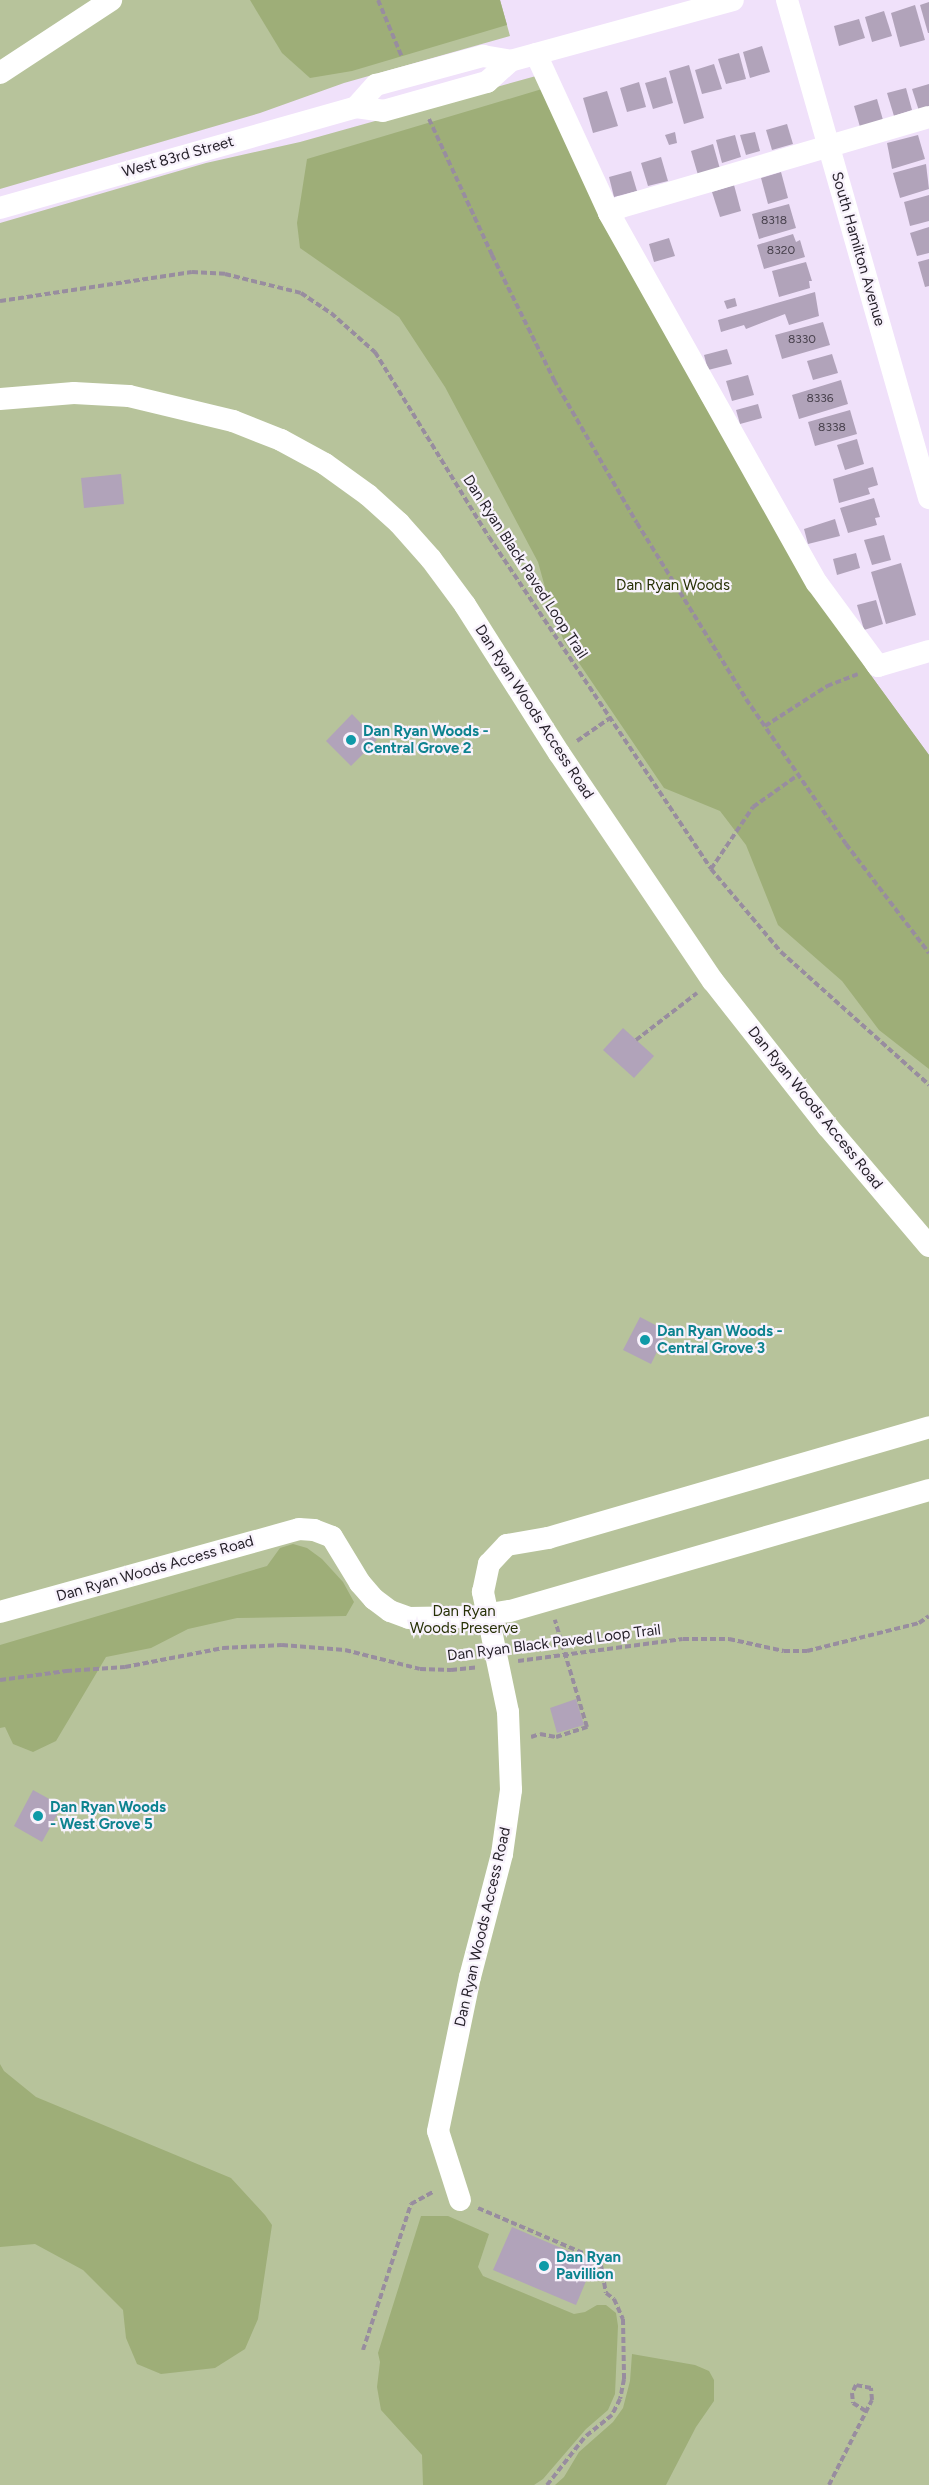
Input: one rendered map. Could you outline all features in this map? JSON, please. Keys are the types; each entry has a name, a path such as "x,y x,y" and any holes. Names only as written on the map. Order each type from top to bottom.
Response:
{"street":[{"path":"0,73 111,0"},
{"name":"West 83rd Street","path":"0,208 356,107 376,85 483,56 510,61 733,0"},
{"name":"South Hamilton Avenue","path":"787,0 929,498"},
{"path":"536,54 609,213 817,583 878,666 929,651"},
{"path":"609,213 621,207 929,117"},
{"name":"Dan Ryan Woods Access Road","path":"0,399 74,393 129,396 233,421 281,440 326,464 391,516 431,559 465,605 559,753 713,981 828,1127 929,1246"},
{"path":"486,1615 484,1578 489,1564 507,1545 548,1538 929,1427"},
{"name":"Dan Ryan Woods Access Road","path":"0,1612 299,1529 314,1530 332,1537 360,1583 374,1599 390,1611 409,1618 433,1619 486,1615 549,1600 929,1490"},
{"name":"Dan Ryan Woods Access Road","path":"457,2190 438,2131 470,1977 502,1854 511,1790 508,1712 499,1664 486,1615"}],"path":[{"path":"378,0 401,56"},
{"path":"430,122 554,380 637,523 798,775 929,953"},
{"name":"Dan Ryan Black Paved Loop Trail","path":"0,301 192,272 225,274 301,293 331,313 375,352 489,537 711,869 781,952 929,1085"},
{"path":"765,726 827,686 878,666"},
{"path":"559,753 610,718"},
{"path":"711,869 753,807 798,775"},
{"path":"636,1040 713,981"},
{"path":"540,1734 556,1737 587,1727 549,1600"},
{"name":"Dan Ryan Black Paved Loop Trail","path":"0,1680 66,1671 125,1667 223,1648 282,1645 345,1650 420,1669 452,1670 683,1639 729,1639 784,1651 807,1651 919,1623 929,1616"},
{"path":"363,2350 411,2204 457,2190 597,2259 601,2265 606,2293 621,2310 624,2379 620,2399 612,2415 584,2438 547,2485"},
{"path":"829,2485 872,2400 871,2388 856,2385 852,2393 854,2403 866,2411"}],"green space":[{"path":"0,0 500,0 510,36 344,83 260,113 0,189"},
{"path":"250,0 500,0 507,25 352,71 310,78 282,53"},
{"name":"Dan Ryan Woods Preserve","path":"536,76 701,399 867,670 929,755 929,2485 0,2485 0,223 206,163 300,142"},
{"name":"Dan Ryan Woods","path":"542,89 701,399 867,670 929,755 929,1069 879,1030 842,981 778,925 746,845 720,811 664,788 564,641 551,609 538,562 445,387 399,317 300,248 297,223 307,159"},
{"path":"293,1544 307,1548 322,1559 343,1582 354,1602 346,1616 237,1618 188,1629 151,1648 106,1657 56,1741 33,1752 13,1744 5,1727 0,1728 0,1645 267,1566 280,1548"},
{"path":"0,2064 4,2071 36,2097 231,2178 265,2215 272,2225 258,2319 245,2349 215,2368 161,2374 137,2364 126,2338 123,2310 83,2270 35,2244 0,2247"},
{"path":"421,2216 448,2216 489,2234 478,2267 483,2276 574,2314 585,2312 597,2305 606,2305 616,2313 618,2326 615,2394 608,2410 586,2429 543,2479 534,2485 423,2485 422,2455 381,2410 377,2387 380,2362 378,2353"},
{"path":"632,2354 695,2365 709,2371 714,2380 714,2401 696,2427 666,2485 555,2485 564,2477 579,2452 613,2422 623,2408 630,2381"}],"building":[{"path":"929,2 929,33 928,33 920,5"},
{"path":"915,5 925,40 900,47 891,13"},
{"path":"884,11 892,36 872,42 865,17"},
{"path":"859,19 865,38 839,46 834,26"},
{"path":"762,46 770,72 750,78 743,52"},
{"path":"739,53 746,79 726,84 718,59"},
{"path":"714,64 722,89 702,94 695,70"},
{"path":"689,65 704,118 684,124 669,71"},
{"path":"666,77 673,103 653,109 645,83"},
{"path":"639,82 646,107 627,112 620,88"},
{"path":"929,84 929,108 919,111 912,89"},
{"path":"906,88 912,110 894,116 887,93"},
{"path":"607,91 618,126 593,133 583,98"},
{"path":"877,99 883,120 860,127 854,106"},
{"path":"787,124 793,144 772,150 766,130"},
{"path":"675,132 677,143 669,145 665,135"},
{"path":"755,132 760,151 746,155 740,135"},
{"path":"735,135 741,157 722,163 716,140"},
{"path":"918,135 925,159 892,169 887,143"},
{"path":"713,144 720,169 698,175 691,151"},
{"path":"661,157 668,181 648,186 641,163"},
{"path":"926,164 929,189 900,198 893,173"},
{"path":"631,171 637,191 614,197 609,177"},
{"path":"781,172 788,198 768,204 761,178"},
{"path":"734,185 741,211 720,217 712,192"},
{"path":"929,195 929,221 910,226 904,202"},
{"path":"789,204 796,228 759,239 752,214"},
{"path":"929,227 929,253 917,256 910,233"},
{"path":"793,234 796,242 800,240 805,257 764,269 757,245"},
{"path":"669,238 675,256 654,262 649,244"},
{"path":"929,259 929,286 925,287 918,262"},
{"path":"806,262 812,281 809,281 810,288 779,297 772,271"},
{"path":"815,292 819,316 789,325 785,314 746,329 744,325 721,332 718,320"},
{"path":"735,298 737,306 727,309 724,301"},
{"path":"823,322 830,345 782,359 775,335"},
{"path":"727,349 732,364 708,370 704,355"},
{"path":"832,354 838,373 813,380 807,361"},
{"path":"748,375 754,395 732,401 726,381"},
{"path":"841,380 848,404 799,419 792,395"},
{"path":"758,404 762,418 740,424 736,410"},
{"path":"850,410 857,434 815,446 808,422"},
{"path":"857,439 864,464 845,470 837,445"},
{"path":"873,467 878,485 868,488 870,494 839,503 833,479"},
{"path":"121,474 124,504 84,508 81,478"},
{"path":"874,498 880,517 875,518 877,525 848,533 840,508"},
{"path":"835,519 840,536 808,544 804,529"},
{"path":"884,535 891,560 872,565 864,540"},
{"path":"856,553 860,568 837,575 833,559"},
{"path":"901,563 916,615 886,624 871,572"},
{"path":"876,600 883,624 864,630 857,605"},
{"name":"Dan Ryan Woods - Central Grove 2","path":"352,714 377,740 351,766 326,741"},
{"path":"623,1028 654,1056 634,1078 603,1050"},
{"name":"Dan Ryan Woods - Central Grove 3","path":"640,1317 667,1331 651,1364 623,1350"},
{"path":"576,1699 584,1725 557,1733 550,1708"},
{"name":"Dan Ryan Woods - West Grove 5","path":"33,1790 62,1806 42,1842 14,1826"},
{"name":"Dan Ryan Pavillion","path":"512,2227 594,2262 576,2305 493,2270"}],"place":[{"name":"Dan Ryan Woods - Central Grove 2","path":"351,740"},
{"name":"Dan Ryan Woods - Central Grove 3","path":"645,1340"},
{"name":"Dan Ryan Woods - West Grove 5","path":"38,1816"},
{"name":"Dan Ryan Pavillion","path":"544,2266"}]}
